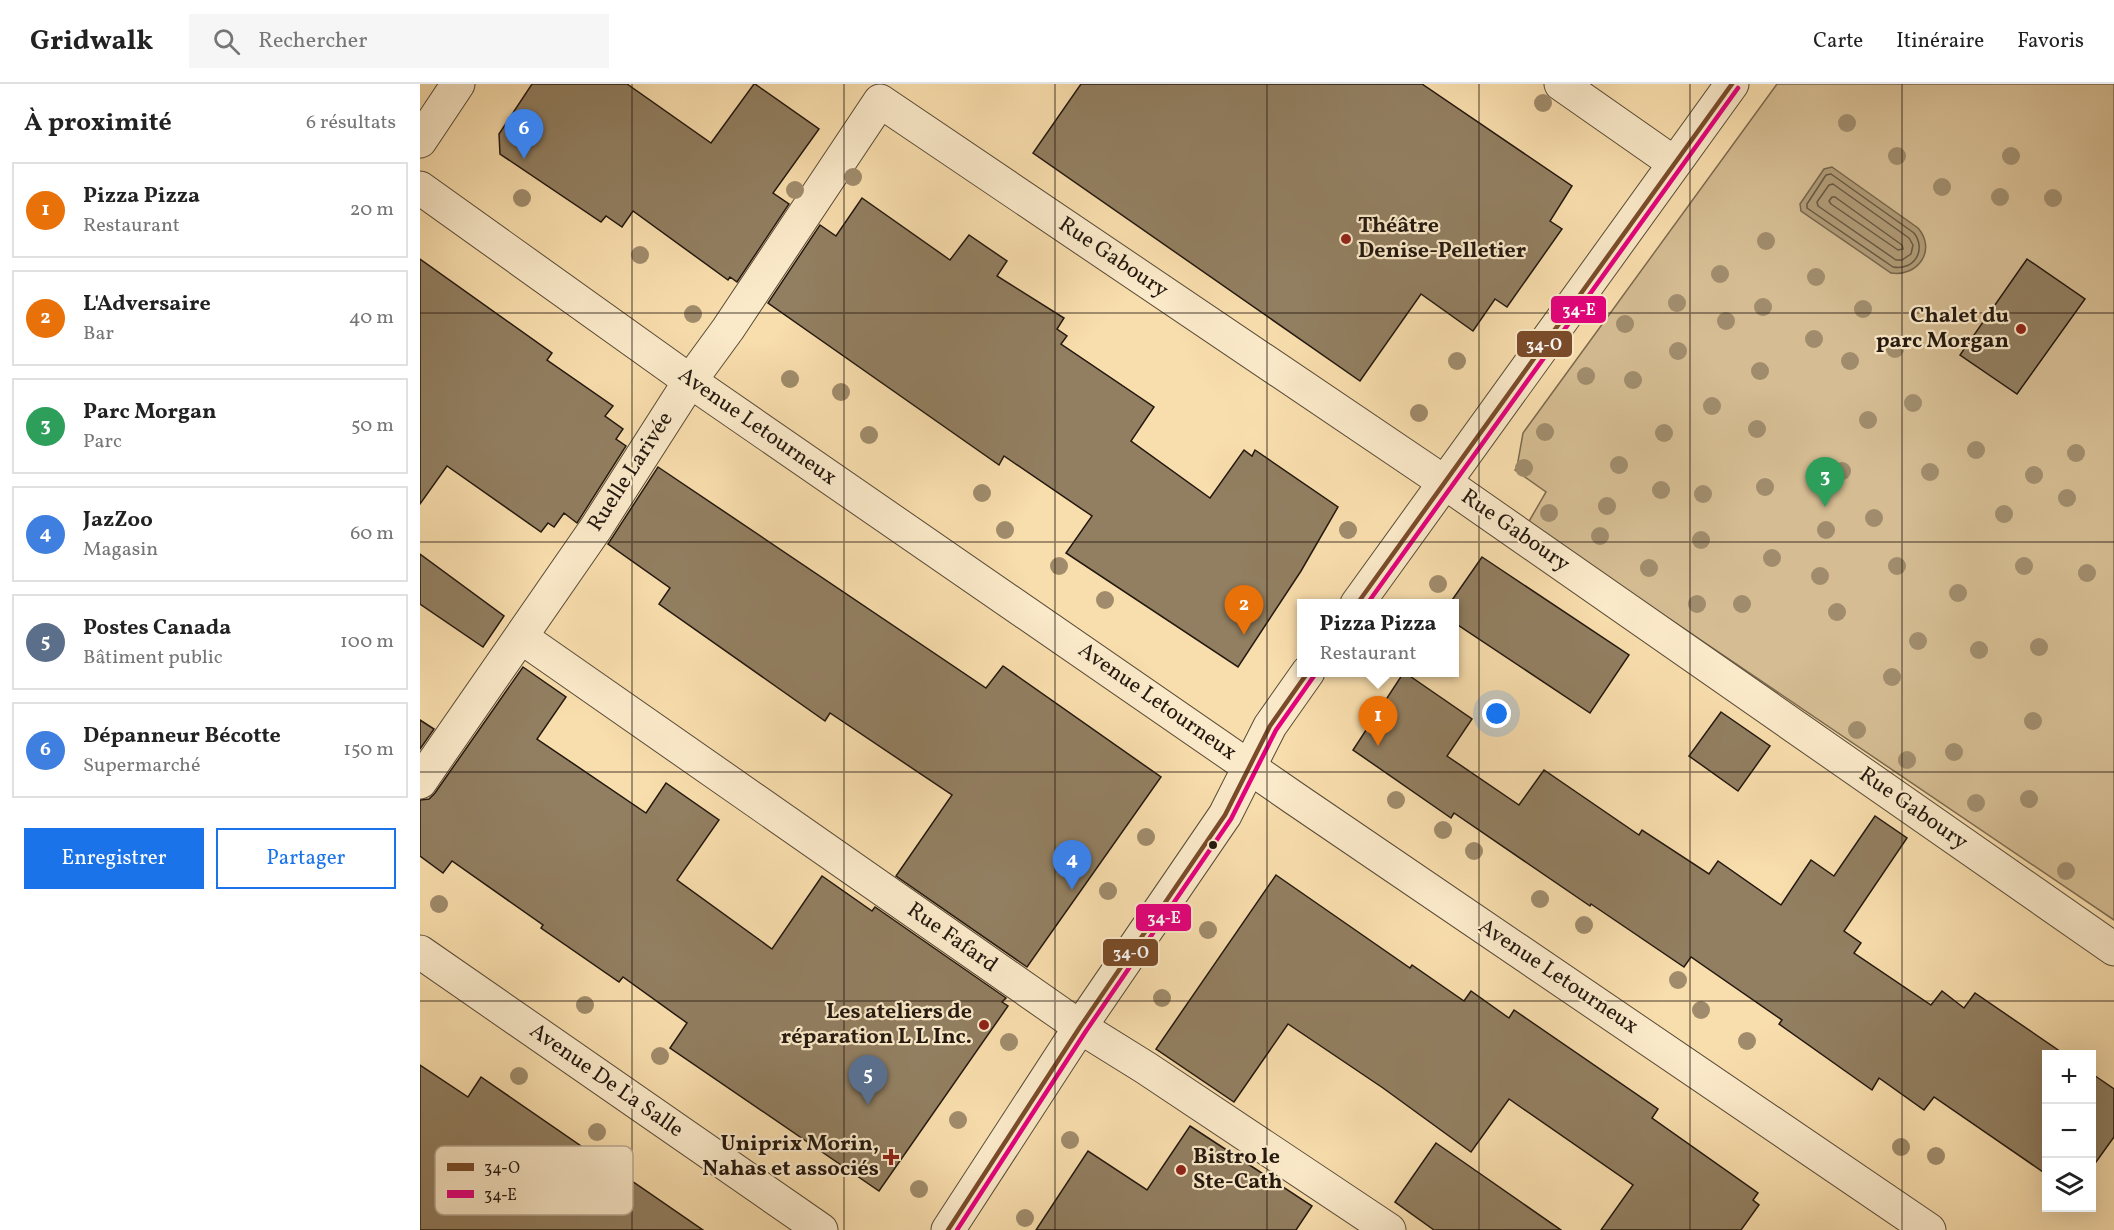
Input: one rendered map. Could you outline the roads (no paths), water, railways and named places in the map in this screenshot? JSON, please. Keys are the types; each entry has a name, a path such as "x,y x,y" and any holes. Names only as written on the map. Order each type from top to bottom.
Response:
{"street":[{"path":"420,141 458,84"},
{"path":"1561,84 1674,163"},
{"path":"1360,599 1732,84"},
{"name":"Ruelle Larivée","path":"420,782 596,528 690,381 735,319 880,101"},
{"name":"Rue Gaboury","path":"880,101 1444,482 2114,949"},
{"name":"Avenue Letourneux","path":"420,188 690,381 1929,1230"},
{"name":"Rue Fafard","path":"521,637 1080,1027 1146,1068 1389,1230"},
{"path":"948,1230 1080,1027 1225,814 1270,726 1304,677"},
{"name":"Avenue De La Salle","path":"420,952 821,1230"}],"water":[{"path":"1832,167 1918,228 1926,245 1922,260 1916,266 1909,271 1891,273 1801,211 1800,204 1824,169"}],"place":[{"name":"Dépanneur Bécotte","path":"524,159"},
{"name":"Théâtre Denise-Pelletier","path":"1346,239"},
{"name":"Chalet du parc Morgan","path":"2021,329"},
{"name":"Parc Morgan","path":"1825,507"},
{"name":"L'Adversaire","path":"1244,635"},
{"name":"Pizza Pizza","path":"1378,746"},
{"name":"JazZoo","path":"1072,890"},
{"name":"Les ateliers de réparation L L Inc.","path":"984,1025"},
{"name":"Postes Canada","path":"868,1105"},
{"name":"Uniprix Morin, Nahas et associés","path":"891,1157"},
{"name":"Bistro le Ste-Cath","path":"1181,1170"}]}
